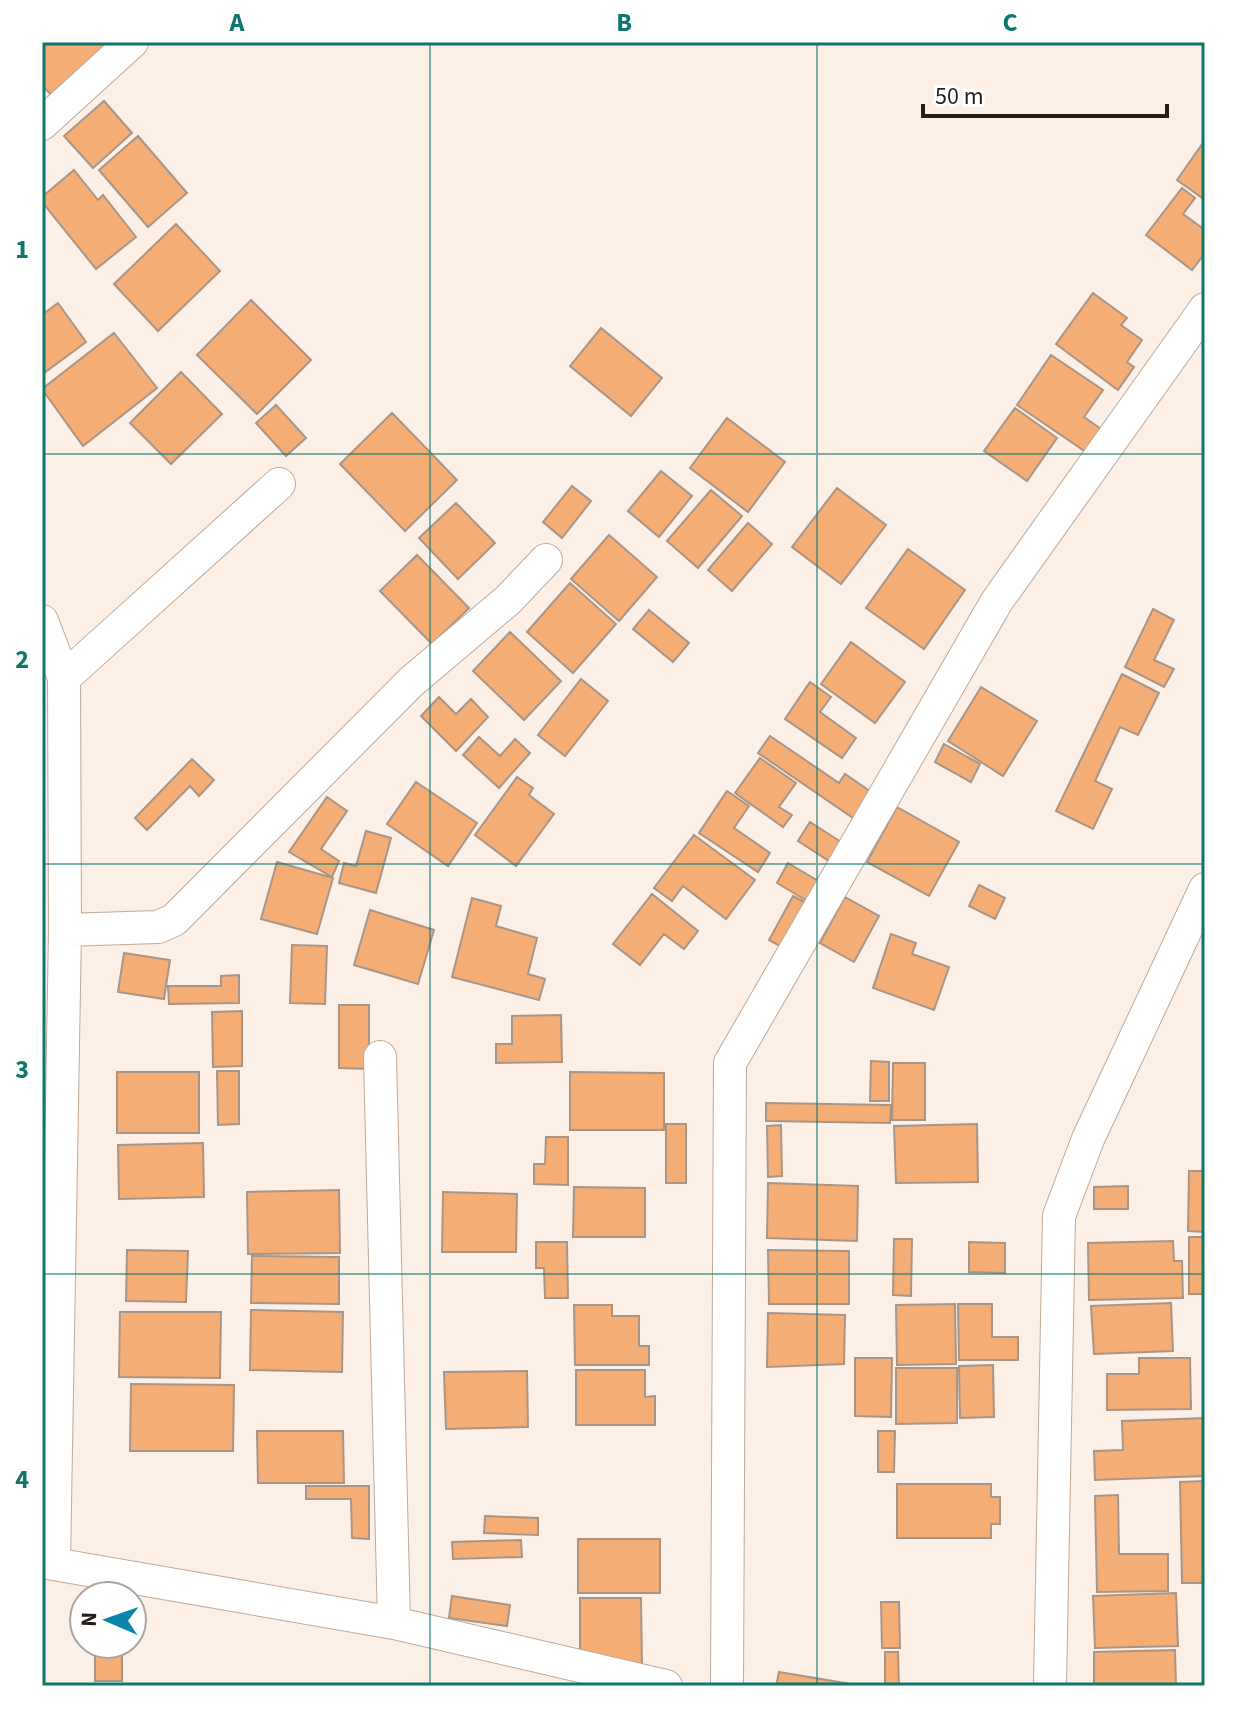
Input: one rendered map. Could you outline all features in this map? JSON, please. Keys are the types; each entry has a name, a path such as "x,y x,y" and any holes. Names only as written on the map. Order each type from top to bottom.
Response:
{"street":[{"path":"42,124 132,42"},
{"path":"727,1686 730,1063 997,601 1205,309"},
{"path":"64,678 279,484"},
{"path":"65,930 158,927 174,920 411,682 508,600 546,560"},
{"path":"42,621 64,678 65,930 48,1563 394,1623 666,1686"},
{"path":"1050,1686 1059,1216 1088,1139 1205,889"},
{"path":"380,1057 394,1623"}],"building":[{"path":"42,42 119,42 57,101 42,85"},
{"path":"104,101 132,133 93,168 64,136"},
{"path":"138,136 187,193 148,227 99,170"},
{"path":"1205,140 1205,200 1177,180"},
{"path":"74,170 98,200 103,195 136,237 96,269 42,202 42,197"},
{"path":"1182,188 1195,198 1183,214 1205,230 1205,253 1192,270 1146,235"},
{"path":"176,224 220,271 158,331 114,284"},
{"path":"1093,293 1127,318 1121,325 1142,340 1127,362 1134,367 1118,390 1056,344"},
{"path":"251,300 311,360 257,414 197,355"},
{"path":"58,303 86,342 44,373 42,315"},
{"path":"601,328 662,378 631,416 570,366"},
{"path":"114,333 157,388 83,446 42,389"},
{"path":"1051,355 1103,390 1084,417 1101,429 1086,452 1017,405"},
{"path":"181,372 222,414 171,464 130,423"},
{"path":"276,405 306,438 286,456 256,423"},
{"path":"1015,408 1057,438 1027,481 984,451"},
{"path":"392,413 457,480 405,531 340,464"},
{"path":"727,418 785,462 748,512 690,468"},
{"path":"661,471 692,496 659,537 628,511"},
{"path":"572,486 591,501 562,538 543,522"},
{"path":"837,488 886,525 841,584 792,547"},
{"path":"711,490 742,516 698,568 667,541"},
{"path":"456,503 495,543 458,579 419,538"},
{"path":"748,523 772,544 732,591 708,570"},
{"path":"609,535 657,577 619,621 571,579"},
{"path":"908,549 965,590 924,649 866,608"},
{"path":"417,555 469,608 432,644 380,591"},
{"path":"570,583 616,624 573,673 527,632"},
{"path":"1153,609 1174,620 1154,660 1174,669 1164,687 1125,667"},
{"path":"649,610 689,643 673,662 633,629"},
{"path":"510,632 561,681 524,720 473,671"},
{"path":"851,642 905,682 875,723 821,684"},
{"path":"1122,674 1159,693 1138,735 1120,727 1095,781 1112,789 1093,829 1056,811"},
{"path":"581,679 608,701 565,756 538,735"},
{"path":"810,682 831,697 820,712 856,738 842,758 785,719"},
{"path":"981,687 1037,721 1003,776 948,741"},
{"path":"439,697 456,714 471,699 488,717 456,751 421,716"},
{"path":"770,736 839,783 845,774 874,794 856,820 758,753"},
{"path":"479,737 500,756 515,739 530,753 499,788 463,755"},
{"path":"944,744 980,764 971,782 935,762"},
{"path":"760,758 796,783 779,807 792,815 783,827 735,793"},
{"path":"192,759 214,780 199,796 190,786 147,830 135,818"},
{"path":"517,777 533,788 529,795 554,814 516,866 475,835"},
{"path":"416,782 477,823 448,866 387,824"},
{"path":"727,791 749,806 734,828 770,853 758,872 699,833"},
{"path":"327,797 347,811 321,849 339,861 332,877 289,852"},
{"path":"897,807 959,842 929,896 867,862"},
{"path":"810,822 841,842 829,861 798,841"},
{"path":"366,831 391,838 376,893 339,883 344,863 356,866"},
{"path":"694,835 755,880 726,919 683,886 672,901 654,888"},
{"path":"277,862 333,878 317,934 261,919"},
{"path":"788,863 825,885 812,904 777,883"},
{"path":"979,885 1005,898 995,919 969,906"},
{"path":"652,894 698,931 684,949 664,934 640,965 613,944"},
{"path":"793,896 812,906 789,951 769,940"},
{"path":"845,897 879,916 854,962 820,943"},
{"path":"472,898 501,906 496,926 537,938 528,974 545,979 539,1000 452,977"},
{"path":"370,910 434,930 418,984 354,965"},
{"path":"891,934 916,943 912,954 949,967 934,1010 873,988"},
{"path":"292,945 327,946 325,1004 290,1003"},
{"path":"124,953 170,960 164,999 118,992"},
{"path":"239,975 239,1003 169,1004 168,986 221,986 221,976"},
{"path":"339,1005 369,1005 369,1069 339,1068"},
{"path":"242,1011 242,1066 213,1067 212,1012"},
{"path":"561,1015 562,1062 496,1063 496,1044 512,1044 512,1016"},
{"path":"871,1061 889,1062 889,1101 870,1101"},
{"path":"893,1063 925,1063 925,1120 892,1120"},
{"path":"217,1071 239,1071 239,1124 218,1125"},
{"path":"117,1072 199,1072 199,1133 117,1133"},
{"path":"570,1072 664,1073 664,1130 570,1130"},
{"path":"766,1103 891,1105 890,1123 766,1121"},
{"path":"666,1124 686,1124 686,1183 666,1183"},
{"path":"977,1124 978,1182 896,1183 894,1126"},
{"path":"781,1125 782,1176 768,1177 767,1126"},
{"path":"546,1137 568,1137 568,1185 534,1184 534,1164 545,1164"},
{"path":"203,1143 204,1197 119,1199 118,1145"},
{"path":"1189,1171 1205,1171 1205,1232 1188,1231"},
{"path":"768,1183 858,1186 857,1241 767,1238"},
{"path":"1128,1186 1128,1209 1094,1209 1094,1187"},
{"path":"574,1187 645,1188 645,1237 573,1237"},
{"path":"339,1190 340,1253 248,1254 247,1192"},
{"path":"443,1192 517,1194 516,1252 442,1252"},
{"path":"1189,1237 1205,1237 1205,1294 1189,1294"},
{"path":"894,1239 912,1239 911,1296 893,1295"},
{"path":"1173,1241 1174,1261 1182,1261 1183,1298 1089,1300 1088,1243"},
{"path":"536,1242 567,1242 568,1298 545,1298 544,1268 536,1268"},
{"path":"969,1242 1005,1243 1005,1273 969,1272"},
{"path":"127,1250 188,1251 186,1302 126,1301"},
{"path":"768,1250 849,1251 849,1304 769,1304"},
{"path":"252,1256 339,1257 339,1304 251,1303"},
{"path":"1171,1303 1173,1351 1094,1354 1091,1306"},
{"path":"955,1304 956,1364 897,1365 896,1305"},
{"path":"958,1304 992,1304 992,1337 1018,1337 1018,1360 959,1360"},
{"path":"574,1305 612,1305 612,1316 639,1316 639,1346 649,1346 649,1365 575,1365"},
{"path":"251,1310 343,1312 342,1372 250,1370"},
{"path":"120,1312 221,1312 220,1378 119,1377"},
{"path":"768,1313 845,1315 844,1364 767,1367"},
{"path":"855,1358 892,1358 891,1417 855,1416"},
{"path":"1139,1358 1190,1358 1191,1409 1107,1410 1107,1374 1139,1374"},
{"path":"993,1365 994,1417 960,1418 959,1366"},
{"path":"896,1368 957,1368 957,1423 896,1424"},
{"path":"576,1370 645,1370 645,1397 655,1396 655,1425 576,1425"},
{"path":"527,1371 528,1427 446,1429 444,1372"},
{"path":"131,1384 234,1385 233,1451 130,1451"},
{"path":"1205,1418 1205,1476 1095,1480 1094,1451 1123,1450 1122,1421"},
{"path":"257,1431 343,1431 344,1483 258,1483"},
{"path":"878,1431 895,1431 894,1472 878,1472"},
{"path":"1205,1481 1205,1583 1182,1583 1180,1482"},
{"path":"897,1484 991,1484 991,1497 1000,1497 1000,1524 991,1524 991,1538 897,1538"},
{"path":"306,1486 369,1486 369,1539 352,1538 351,1499 306,1499"},
{"path":"1118,1495 1119,1554 1168,1554 1168,1591 1097,1592 1095,1496"},
{"path":"485,1516 538,1518 538,1535 484,1533"},
{"path":"578,1539 660,1539 660,1593 578,1593"},
{"path":"521,1540 522,1557 453,1559 452,1542"},
{"path":"1176,1593 1178,1646 1095,1648 1093,1596"},
{"path":"452,1596 510,1605 507,1626 449,1618"},
{"path":"580,1598 641,1598 642,1669 580,1652"},
{"path":"881,1602 899,1602 900,1648 882,1648"},
{"path":"1175,1650 1176,1686 1094,1686 1094,1652"},
{"path":"885,1652 898,1652 899,1686 885,1686"},
{"path":"95,1660 122,1660 122,1681 95,1681"},
{"path":"779,1672 863,1686 776,1686"}]}
